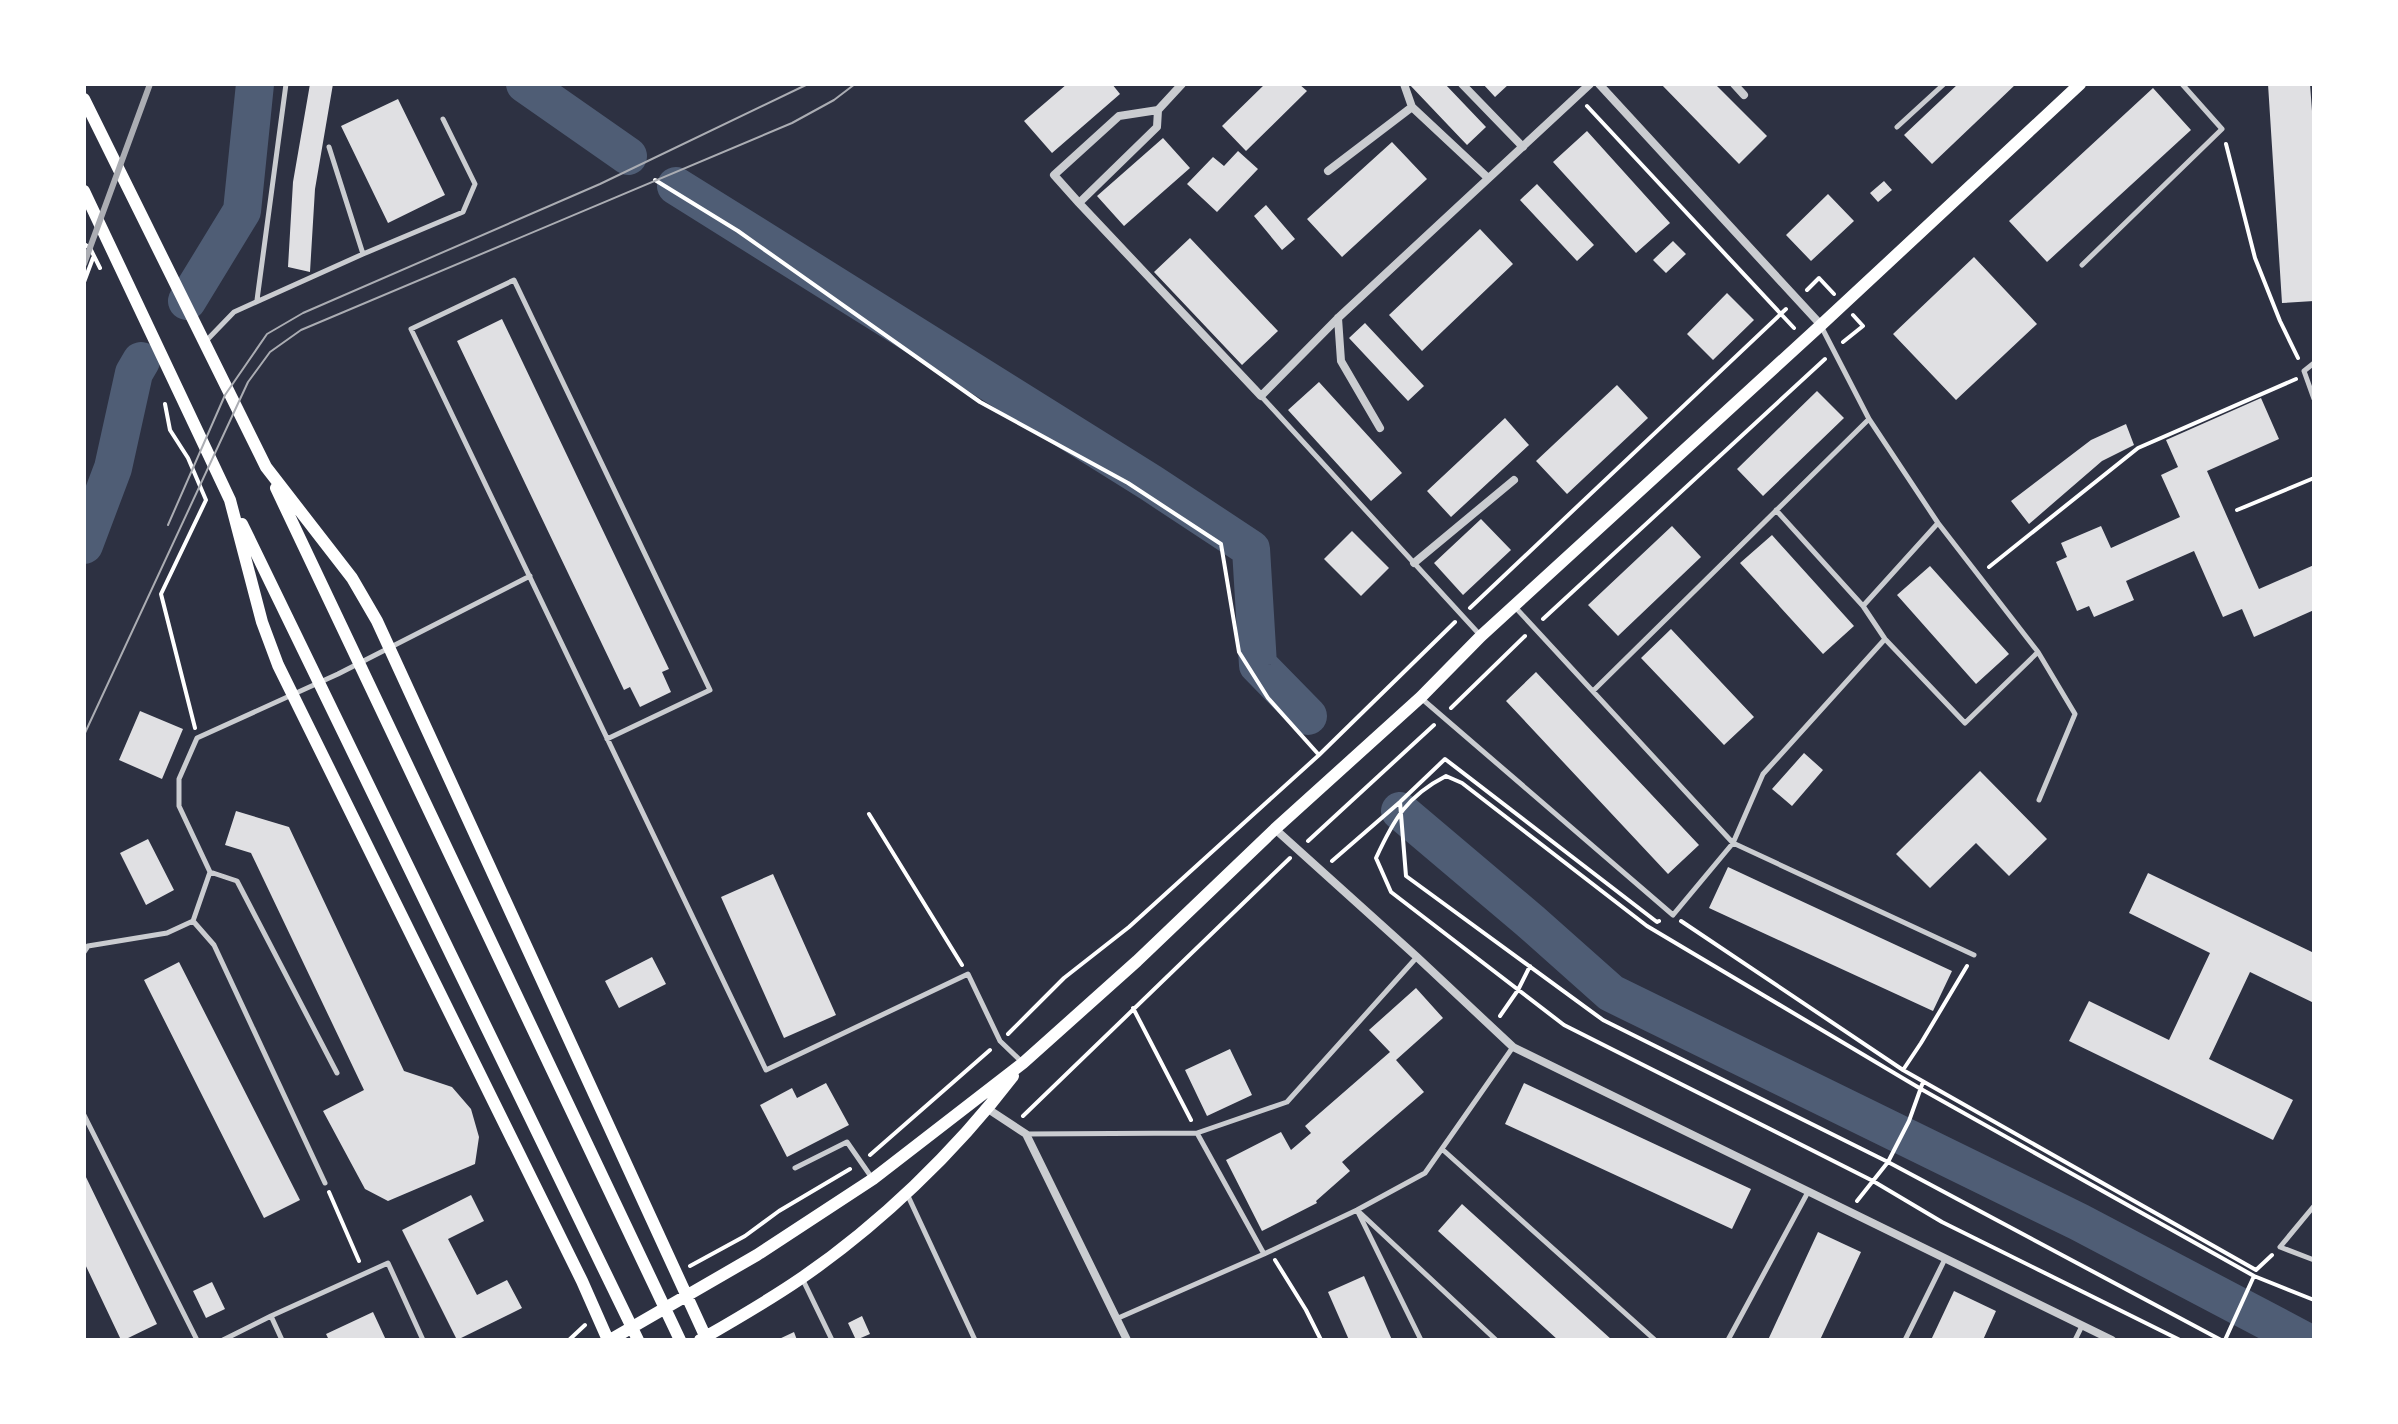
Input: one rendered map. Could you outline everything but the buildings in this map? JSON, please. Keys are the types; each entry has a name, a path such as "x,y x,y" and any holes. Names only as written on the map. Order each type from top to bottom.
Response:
{"main road":[{"path":"230,500 262,622 278,665 609,1340 757,1255 873,1179 1023,1063 1137,961 1275,829 1421,697 1481,636 2080,84"},
{"path":"84,99 266,467 680,1340"},
{"path":"84,191 230,500 638,1340"},
{"path":"266,467 352,578 377,621 704,1339 802,1277 847,1244 905,1192 988,1109 1023,1063"}],"street":[{"path":"1182,84 1158,110 1119,116 1054,175 1261,396 1338,318 1590,84"},
{"path":"1404,84 1412,107 1488,178"},
{"path":"1462,84 1523,147"},
{"path":"1599,84 1821,325"},
{"path":"1734,84 1744,95"},
{"path":"1328,171 1412,107"},
{"path":"1079,203 1157,127 1158,110"},
{"path":"1338,318 1341,361 1380,428"},
{"path":"1414,563 1514,480"},
{"path":"1275,829 1513,1047 2112,1340"},
{"path":"988,1109 1026,1134 1127,1340"}],"lane":[{"path":"257,301 286,84"},
{"path":"1897,127 1944,84"},
{"path":"2082,265 2222,129 2182,84"},
{"path":"204,343 234,312 463,212 475,184 443,119"},
{"path":"329,147 363,254"},
{"path":"607,739 710,690 514,280 411,329 530,576 607,739 766,1070 968,974 1000,1041 1023,1063"},
{"path":"1821,325 1869,419 1938,523 2038,652 2075,714 2039,800"},
{"path":"2314,363 2305,373 2314,399"},
{"path":"1261,396 1481,636"},
{"path":"1593,691 1869,419"},
{"path":"1776,510 1863,606 1885,639 1965,723 2038,652"},
{"path":"1863,606 1938,523"},
{"path":"84,952 88,946 167,933 193,921 210,872 179,806 179,779 197,738 338,674 530,576"},
{"path":"1514,606 1733,843 1974,955"},
{"path":"1421,697 1673,915 1733,843 1763,774 1885,639"},
{"path":"210,872 237,881 337,1073"},
{"path":"193,921 214,945 325,1183"},
{"path":"1026,1134 1197,1133 1287,1102 1417,957"},
{"path":"1116,1319 1357,1210 1425,1173 1513,1047"},
{"path":"84,1115 197,1340"},
{"path":"1197,1133 1267,1252"},
{"path":"795,1168 847,1142 873,1179"},
{"path":"1442,1149 1655,1340"},
{"path":"905,1192 975,1340"},
{"path":"1728,1340 1808,1192"},
{"path":"2314,1206 2280,1247 2314,1260"},
{"path":"1357,1210 1421,1340"},
{"path":"1357,1210 1496,1340"},
{"path":"1905,1340 1945,1258"},
{"path":"223,1340 388,1263 423,1340"},
{"path":"802,1277 832,1340"},
{"path":"271,1316 282,1340"},
{"path":"2075,1340 2082,1325"}],"path":[{"path":"1577,96 1781,314"},
{"path":"1978,575 2138,448 2305,373 2255,258 2222,129"},
{"path":"655,180 738,231 980,402 1128,483 1221,544 1239,652 1268,698 1319,755"},
{"path":"84,244 90,248 101,269"},
{"path":"84,282 93,257"},
{"path":"676,1273 745,1236 779,1211 862,1162 1000,1041 1064,978 1129,927 1319,755 1461,616 1819,278 1863,326 1534,627 1133,1008 1013,1127"},
{"path":"164,399 170,430 188,458 206,500 161,594 197,738"},
{"path":"2237,510 2314,478"},
{"path":"1321,870 1445,759 1657,922 1673,915 1903,1070 2255,1273"},
{"path":"2180,1340 1942,1222 1873,1181 1564,1025 1391,892 1376,858 1400,811 1446,776 1462,783 1647,926 1921,1089 2255,1273 2314,1300"},
{"path":"1400,802 1406,876 1603,1020 1888,1162 2223,1340 2255,1273 2280,1247"},
{"path":"869,814 968,974"},
{"path":"1903,1070 1974,955"},
{"path":"1492,1027 1518,990 1530,966"},
{"path":"1133,1008 1197,1133"},
{"path":"1848,1212 1888,1162 1909,1121 1923,1082"},
{"path":"325,1183 364,1274"},
{"path":"745,1236 757,1255"},
{"path":"1267,1252 1306,1310 1321,1340"},
{"path":"569,1340 596,1315"}],"waterway":[{"path":"187,301 242,211 255,84"},
{"path":"525,84 628,156"},
{"path":"676,186 1151,483 1251,549 1258,665 1308,716"},
{"path":"84,545 113,468 134,373 141,361"},
{"path":"1400,811 1611,993 2079,1222 2303,1340"}],"tram line":[{"path":"168,525 225,395 267,334 303,313 600,184 808,84"},
{"path":"84,735 248,382 270,352 301,330 792,123 834,100 855,84"}],"railway":[{"path":"84,264 150,84"}]}
